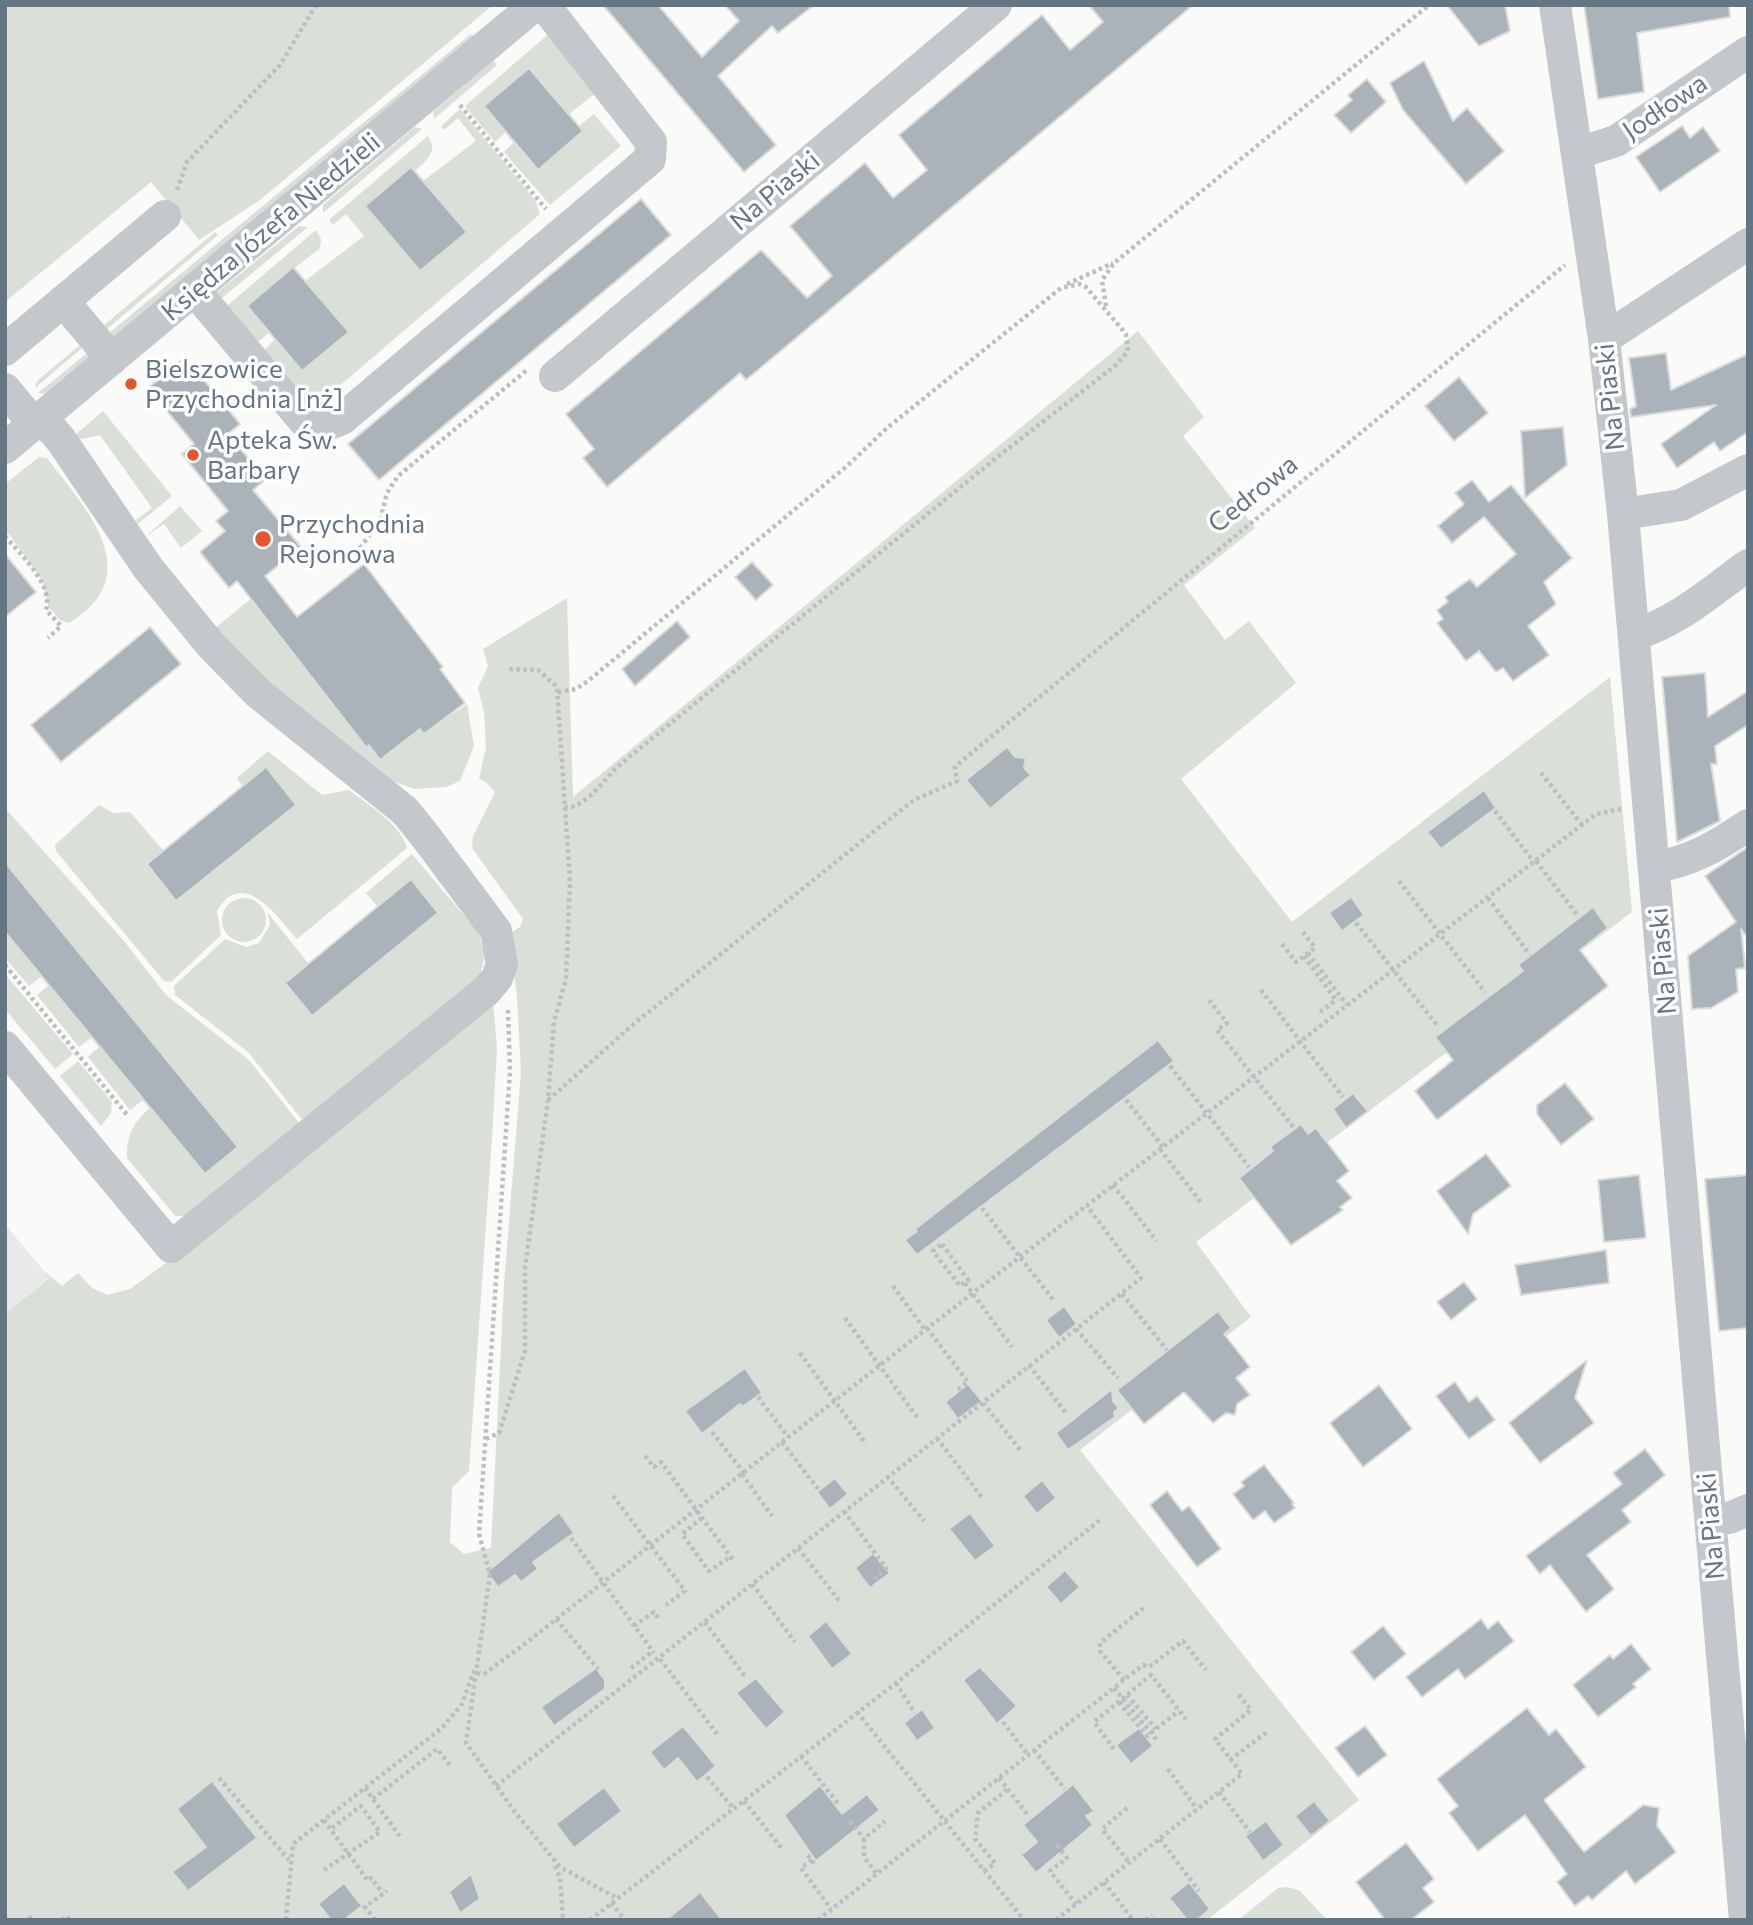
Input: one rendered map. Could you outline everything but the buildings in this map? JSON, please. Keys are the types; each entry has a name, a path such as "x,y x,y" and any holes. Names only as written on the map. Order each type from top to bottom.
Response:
{"street":[{"name":"Księdza Józefa Niedzieli","path":"5,448 535,5"},
{"path":"195,291 299,416 310,425 326,426 342,419 650,159 651,142 544,5"},
{"name":"Na Piaski","path":"555,376 996,5"},
{"name":"Na Piaski","path":"1555,5 1604,339 1623,514 1745,1920"},
{"name":"Jodłowa","path":"1578,153 1616,141 1748,52"},
{"path":"5,351 165,216"},
{"path":"1604,339 1748,244"},
{"path":"63,302 112,359"},
{"path":"5,389 61,440 148,568 210,645 258,693 405,811 496,931 502,964 497,978 486,991 171,1247 5,1047"},
{"path":"1623,514 1681,505 1748,470"},
{"path":"1634,635 1653,629 1680,614 1748,565"},
{"path":"1655,867 1674,864 1705,852 1748,825"},
{"path":"1711,1520 1728,1518 1748,1510"}],"path":[{"path":"165,216 173,204 187,162 214,131 271,76 316,5"},
{"path":"564,807 576,807 583,802 617,767 1010,446 1116,365 1128,351 1129,342 1104,302 1102,280 1114,263 1429,5"},
{"path":"460,105 565,232"},
{"name":"Cedrowa","path":"548,1100 636,1022 884,823 914,800 957,781 955,767 975,750 1429,374 1591,245"},
{"path":"558,692 576,690 588,681 846,466 887,428 1061,288 1079,276 1114,263"},
{"path":"1061,288 1079,284 1086,287 1110,313"},
{"path":"5,536 44,587 48,600 46,610 61,626 48,638"},
{"path":"486,1439 499,1433 504,1422 525,1350 526,1268 548,1100 554,1022 566,979 569,912 567,824 558,692 546,674 538,670 508,669"},
{"path":"1541,773 1582,825"},
{"path":"477,1673 484,1674 603,1583 926,1329 1582,825 1608,810 1633,809"},
{"path":"1495,811 1578,916"},
{"path":"1399,881 1485,992"},
{"path":"1488,898 1530,955"},
{"path":"1356,923 1437,1025"},
{"path":"1282,944 1296,962 1315,948 1303,932"},
{"path":"1306,955 1338,998 1347,1005"},
{"path":"5,965 128,1116"},
{"path":"497,978 505,992 508,1009 510,1071 479,1534 490,1574 466,1743 553,1860 567,1872 617,1898"},
{"path":"1261,990 1342,1097"},
{"path":"1320,1012 1338,998"},
{"path":"1209,1000 1227,1023 1217,1030 1294,1128"},
{"path":"1170,1066 1249,1167"},
{"path":"1126,1100 1202,1204"},
{"path":"1113,1185 1157,1241"},
{"path":"496,1786 1142,1278 1087,1206"},
{"path":"982,1208 1054,1301"},
{"path":"942,1244 968,1280 965,1283 960,1286 933,1251 942,1244"},
{"path":"965,1283 1012,1347"},
{"path":"893,1286 968,1381 956,1391"},
{"path":"1122,1294 1167,1350"},
{"path":"845,1318 919,1420"},
{"path":"1076,1329 1118,1378"},
{"path":"800,1353 866,1444"},
{"path":"1028,1365 1066,1413"},
{"path":"758,1397 788,1437"},
{"path":"983,1403 1021,1451"},
{"path":"712,1432 772,1516"},
{"path":"937,1438 983,1499"},
{"path":"782,1442 818,1489"},
{"path":"645,1455 654,1467 661,1462 732,1558 709,1572 682,1534 702,1518"},
{"path":"887,1476 924,1521"},
{"path":"613,1496 685,1591 666,1605"},
{"path":"844,1511 886,1568 876,1579"},
{"path":"590,1920 896,1683 1100,1520"},
{"path":"571,1538 654,1652 631,1668"},
{"path":"798,1548 841,1603"},
{"path":"752,1584 795,1642"},
{"path":"1124,1680 1100,1651 1100,1643 1145,1606"},
{"path":"634,1626 654,1612 659,1619"},
{"path":"556,1619 598,1669"},
{"path":"705,1622 746,1678"},
{"path":"286,1920 293,1844 442,1728 456,1713 468,1690 481,1640"},
{"path":"818,1920 1143,1665 1149,1667 1183,1641 1206,1670"},
{"path":"660,1659 717,1734"},
{"path":"1114,1749 1094,1722 1151,1675 1186,1719"},
{"path":"896,1683 915,1713"},
{"path":"1114,1688 1153,1731 1157,1740"},
{"path":"1056,1920 1242,1774 1215,1739 1251,1710 1238,1694"},
{"path":"1153,1731 1180,1711"},
{"path":"858,1712 1024,1920"},
{"path":"1003,1722 1028,1755"},
{"path":"1230,1760 1267,1732"},
{"path":"373,1798 437,1749 450,1765"},
{"path":"1034,1750 1065,1789"},
{"path":"801,1756 839,1805"},
{"path":"1168,1769 1197,1809"},
{"path":"707,1777 734,1809"},
{"path":"999,1777 1028,1815"},
{"path":"219,1778 290,1861"},
{"path":"365,1788 401,1838"},
{"path":"984,1871 995,1863 975,1839 978,1813 1008,1789"},
{"path":"1219,1791 1250,1832"},
{"path":"744,1801 783,1850"},
{"path":"324,1870 380,1832 361,1806 331,1829"},
{"path":"1128,1808 1102,1829 1129,1862"},
{"path":"324,1820 368,1881 371,1878 385,1892 365,1907 375,1920"},
{"path":"850,1821 864,1839 864,1857 876,1873"},
{"path":"864,1839 885,1821"},
{"path":"1160,1839 1199,1891"},
{"path":"1057,1845 1067,1858 1050,1871 1076,1905"},
{"path":"553,1860 560,1878 562,1920"},
{"path":"812,1860 801,1868 831,1909"},
{"path":"1104,1882 1133,1920"},
{"path":"611,1903 625,1920"},
{"path":"1146,1920 1152,1915"},
{"path":"62,1920 66,1916 69,1920"}],"shaded area":[{"path":"5,5 493,5 260,200 199,240 151,182 5,302"},
{"path":"552,31 601,89 569,114 529,68 485,106 506,132 495,142 465,106"},
{"path":"471,34 474,36 112,338 109,333"},
{"path":"493,60 497,65 434,119 433,112"},
{"path":"460,109 535,200 540,214 323,400 332,411 317,414 263,351 275,339 303,371 348,333 305,281 364,236 346,214 333,225 329,220 428,136 432,151 415,171 423,181 476,141 458,118 444,130 441,126"},
{"path":"594,114 621,146 550,205 504,152 514,142 538,170 583,131 579,126"},
{"path":"415,127 422,129 323,213 323,205"},
{"path":"299,226 308,227 216,303 214,295"},
{"path":"316,230 321,239 320,248 247,306 270,332 259,341 253,340 228,310 228,305"},
{"path":"215,232 218,235 107,329 103,326"},
{"path":"1138,331 1204,417 1183,436 1255,528 1184,585 1225,640 1249,621 1296,683 1181,779 1292,922 1610,677 1632,912 1196,1242 1251,1317 1080,1450 1359,1800 1207,1920 5,1920 5,1314 49,1278 44,1271 62,1286 78,1273 92,1288 108,1295 130,1289 199,1239 493,1001 497,1048 469,1471 452,1488 450,1542 464,1554 491,1548 504,1285 521,1072 517,997 509,934 520,927 523,919 472,848 473,836 495,792 479,779 486,747 484,712 478,688 488,666 483,649 567,598 573,797"},
{"path":"88,343 35,388 37,381 80,345"},
{"path":"92,349 95,353 45,394 38,393"},
{"path":"103,411 172,496 138,524 136,520 152,508 100,435 77,440 74,436"},
{"path":"39,457 47,458 92,520 103,542 107,563 105,584 93,604 69,623 60,620 49,608 42,580 5,529 5,484"},
{"path":"180,506 202,531 181,548 164,524 146,536"},
{"path":"264,588 259,611 366,747 408,713 424,734 467,704 474,746 460,781 446,787 415,789 386,779 269,682 214,629"},
{"path":"268,751 322,795 349,790 398,830 407,848 297,939 259,900 248,894 238,893 227,898 217,911 221,935 171,982 164,981 56,851 55,845 99,805 113,813 130,812 163,850 147,865 177,901 296,805 242,786 237,778"},
{"path":"5,808 124,941 166,995 249,1060 304,1129 188,1216 175,1216 127,1158 128,1143 135,1124 150,1108 205,1174 238,1146 5,862"},
{"path":"412,854 478,932 485,954 481,972 488,974 307,1126 248,1052 175,995 174,986 225,939 246,947 259,943 270,925 268,913 308,963 285,983 313,1016 438,913 411,879 377,906 366,893"},
{"path":"244,898 260,904 266,920 260,936 244,942 228,936 222,920 228,904"},
{"path":"5,932 42,976 29,986 5,958"},
{"path":"5,974 73,1054 55,1069 5,1009"},
{"path":"49,985 92,1037 79,1047 37,995"},
{"path":"100,1046 143,1100 130,1110 88,1057"},
{"path":"78,1061 112,1102 111,1113 101,1126 60,1076"},
{"path":"5,1224 49,1277 5,1314"},
{"path":"1278,1888 1299,1890 1327,1920 1238,1920"}],"place":[{"name":"Bielszowice Przychodnia [nż]","path":"131,384"},
{"name":"Apteka Św. Barbary","path":"193,455"},
{"name":"Przychodnia Rejonowa","path":"263,539"}]}
